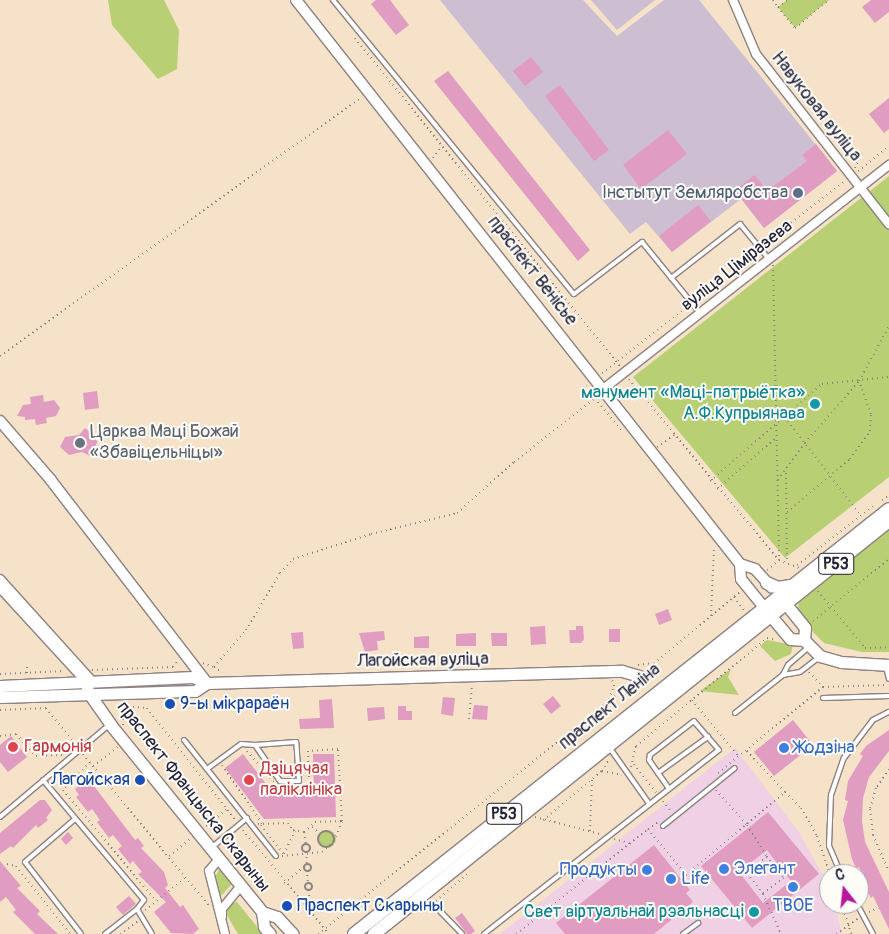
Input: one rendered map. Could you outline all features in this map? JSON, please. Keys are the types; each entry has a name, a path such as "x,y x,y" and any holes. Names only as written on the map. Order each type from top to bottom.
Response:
{"main road":[{"name":"праспект Леніна","path":"781,599 789,586 889,509"},
{"name":"праспект Леніна","path":"374,934 605,741 781,599 889,521"},
{"path":"763,579 778,588 789,586"},
{"path":"781,599 805,628 807,643"},
{"path":"767,611 790,639 807,643 820,656 841,662 887,665"},
{"name":"Лагойская вуліца","path":"0,686 87,682 195,691 207,683 472,677 622,671 639,676"},
{"name":"Лагойская вуліца","path":"0,697 87,682"},
{"name":"праспект Францыска Скарыны","path":"87,682 110,724 218,860 262,912 264,927 270,934"},
{"name":"праспект Леніна","path":"354,934 605,741"},
{"path":"262,912 277,917 293,934"}],"street":[{"name":"праспект Венісье","path":"296,0 428,163 602,390 740,564 763,579 781,599"},
{"name":"Навуковая вуліца","path":"733,0 756,54 889,224"},
{"name":"вуліца Ціміразева","path":"602,390 772,259 889,165"},
{"path":"0,421 207,683"},
{"name":"праспект Венісье","path":"740,564 741,580 767,611"},
{"path":"0,579 87,682"},
{"path":"0,588 87,682"},
{"path":"218,860 209,871 225,934"},
{"path":"222,921 222,910 240,887"}],"lane":[{"path":"332,0 574,294 642,242 700,313"},
{"path":"671,278 740,224 772,259"},
{"path":"734,714 783,675 788,664 807,643"},
{"path":"783,675 800,672 820,656"},
{"path":"887,665 889,679"},
{"path":"823,698 889,696"},
{"path":"837,864 829,846 832,795 844,758 873,720 889,712"},
{"path":"484,934 648,802 719,750 694,721 650,754 649,760 668,787"},
{"path":"0,816 110,724"},
{"path":"658,772 708,737"},
{"path":"184,740 276,856"},
{"path":"605,741 648,802"},
{"path":"207,769 241,744 255,745 296,742 300,781 280,782 255,745"},
{"path":"663,826 735,768"},
{"path":"43,780 144,900 137,909 106,934"},
{"path":"210,849 246,818"},
{"path":"75,819 25,862 81,934"},
{"path":"137,909 152,934"},
{"path":"438,909 462,934"},
{"path":"863,915 872,934"},
{"path":"683,934 698,923"}],"path":[{"path":"773,0 795,28 829,0"},
{"path":"778,7 787,0"},
{"path":"349,31 616,361 710,481 779,560 797,565 889,495"},
{"path":"0,356 370,91"},
{"path":"428,163 442,146"},
{"path":"763,579 779,560 772,259 763,244 889,146"},
{"path":"851,177 862,152"},
{"path":"626,436 585,386 692,303"},
{"path":"778,480 805,443 859,381 889,326"},
{"path":"710,481 822,384 889,377"},
{"path":"787,512 830,476 862,445 872,424 859,381"},
{"path":"200,662 214,667 260,613 280,573 293,559 371,534 457,513 514,462 596,398"},
{"path":"784,416 861,516"},
{"path":"652,451 674,435"},
{"path":"717,489 776,438"},
{"path":"786,471 787,563"},
{"path":"711,617 714,543"},
{"path":"805,628 889,559"},
{"path":"318,934 326,931 747,587"},
{"path":"831,606 866,648 889,647"},
{"path":"602,771 620,776 626,772 634,764 636,746 767,638 780,640"},
{"path":"0,674 87,682 173,667 184,653"},
{"path":"596,672 614,682 608,701"},
{"path":"469,719 472,677"},
{"path":"692,700 738,756 823,687 889,685"},
{"path":"123,706 147,708 284,883 329,934"},
{"path":"0,710 46,708 210,906"},
{"path":"0,736 16,734 36,756 64,755 76,745"},
{"path":"746,750 801,808 817,836 827,864"},
{"path":"608,761 602,771 543,820 590,831 629,843"},
{"path":"90,762 63,790 156,902"},
{"path":"634,764 671,812"},
{"path":"889,769 876,788 870,809 873,835 889,872"},
{"path":"590,831 592,780"},
{"path":"713,786 747,825 766,856 784,878 763,894"},
{"path":"516,934 648,829 686,875 785,792"},
{"path":"261,825 284,854 306,856 322,852 332,844 342,821"},
{"path":"243,830 250,824 288,823 295,830 304,832 306,844 310,847 306,852 307,863 310,867 307,870 308,883 305,886 308,890 313,915"},
{"path":"312,827 320,834 321,845 332,844"},
{"path":"270,865 284,854 295,830"},
{"path":"320,834 330,832 334,839 332,844"},
{"path":"306,844 302,848 306,852"},
{"path":"766,856 746,872 763,894 782,934"},
{"path":"284,883 307,863"},
{"path":"8,864 16,866 70,934"},
{"path":"304,867 307,870"},
{"path":"148,919 144,911 186,877"},
{"path":"301,902 309,896"},
{"path":"836,934 863,915 878,908"},
{"path":"846,914 851,934"},
{"path":"120,934 137,921 142,927"}],"shaded area":[{"path":"440,0 583,0 617,36 664,0 699,0 837,171 764,228 741,199 672,252 646,222 630,234"},
{"path":"591,0 655,0 617,30"},
{"path":"735,748 799,832 819,869 819,914 837,914 842,934 500,934"}],"green space":[{"path":"108,0 164,0 179,30 177,69 158,79 112,25"},
{"path":"787,0 829,0 795,28 778,7"},
{"path":"889,176 889,477 785,558 633,377"},
{"path":"889,528 889,652 862,652 824,643 801,620 797,611 799,602"},
{"path":"767,640 793,645 791,654 775,661 760,646"},
{"path":"731,669 728,677 739,695 700,691"},
{"path":"323,830 331,830 336,835 334,846 323,848 318,843 318,835"},
{"path":"219,869 232,884 222,895 218,894 215,878"},
{"path":"237,902 263,934 238,934 225,912 229,904"}],"building":[{"path":"376,0 390,0 409,25 396,35 371,4"},
{"path":"871,0 889,0 889,12 875,23 862,7"},
{"path":"531,57 543,72 525,86 513,71"},
{"path":"448,71 590,250 578,261 434,81"},
{"path":"560,85 609,150 594,161 545,96"},
{"path":"889,98 889,129 884,133 869,114"},
{"path":"668,130 687,154 641,189 623,165"},
{"path":"816,144 837,171 764,228 735,190 755,175 767,191 807,161 802,155"},
{"path":"698,205 711,221 672,252 659,236"},
{"path":"97,391 99,408 85,410 83,393"},
{"path":"43,395 44,402 54,400 60,408 56,416 46,418 47,423 36,425 35,419 25,420 25,417 17,416 23,405 31,404 30,397"},
{"name":"Царква Маці Божай «Збавіцельніцы»","path":"85,428 99,439 90,456 82,452 69,455 60,447 65,437 79,435"},
{"path":"668,609 672,620 659,625 655,614"},
{"path":"545,626 546,644 531,645 530,627"},
{"path":"576,626 583,626 584,639 581,643 570,643 569,630 576,630"},
{"path":"609,629 620,629 620,642 609,642"},
{"path":"384,631 385,640 377,641 378,650 365,652 359,633"},
{"path":"303,632 304,648 293,649 291,633"},
{"path":"476,633 476,646 456,646 456,634"},
{"path":"491,633 507,633 507,646 492,646"},
{"path":"429,636 429,648 414,648 414,637"},
{"path":"553,696 561,706 551,714 543,704"},
{"path":"443,697 455,698 453,716 441,714"},
{"path":"332,699 334,728 300,729 299,719 320,718 319,700"},
{"path":"474,705 488,706 487,720 472,719"},
{"path":"398,706 406,706 406,711 412,711 412,720 398,720"},
{"path":"384,707 385,719 368,721 367,708"},
{"name":"Жодзіна","path":"793,720 813,745 774,776 754,752"},
{"path":"889,730 889,751 869,777 863,798 862,821 865,842 889,892 889,929 873,896 871,898 869,894 869,864 854,864 852,859 843,820 848,801 845,800 848,781 863,756 860,754 866,746"},
{"path":"11,736 27,757 8,772 0,762 0,745"},
{"name":"Дзіцячая паліклініка","path":"243,754 273,793 314,792 313,754 334,754 336,817 264,819 225,768"},
{"path":"85,781 88,784 91,782 135,840 138,838 144,846 141,848 164,872 168,885 165,888 180,907 183,905 199,929 193,934 171,933 154,912 166,902 138,874 142,872 133,861 130,864 118,849 122,846 113,835 109,838 97,822 100,820 92,809 88,812 76,797 79,795 75,789"},
{"path":"40,800 45,800 52,810 46,818 48,820 38,828 36,825 13,848 11,846 0,854 0,833"},
{"name":"Элегант","path":"768,812 819,874 752,928 701,866","holes":["767,850 791,881 763,903 739,872"]},
{"path":"68,832 73,838 66,845 61,839"},
{"path":"654,845 690,890 686,893 693,902 654,934 565,934 556,923"},
{"path":"0,861 21,886 17,888 40,911 37,914 58,934 35,934 13,912 16,910 6,897 0,902"},
{"path":"129,896 136,904 123,915 116,907"},
{"path":"462,913 475,931 471,934 467,934 455,918"}],"place":[{"name":"Інстытут Земляробства","path":"798,193"},
{"name":"манумент «Маці-патрыётка» А.Ф.Купрыянава","path":"815,404"},
{"name":"Царква Маці Божай «Збавіцельніцы»","path":"80,443"},
{"name":"9-ы мікрараён","path":"170,704"},
{"name":"Гармонія","path":"13,747"},
{"name":"Жодзіна","path":"784,748"},
{"name":"Лагойская","path":"140,780"},
{"name":"Дзіцячая паліклініка","path":"249,780"},
{"name":"Элегант","path":"724,869"},
{"name":"Продукты","path":"647,870"},
{"name":"Life","path":"671,879"},
{"name":"ТВОЕ","path":"793,887"},
{"name":"Праспект Скарыны","path":"287,906"},
{"name":"Свет віртуальнай рэальнасці","path":"754,912"}]}
